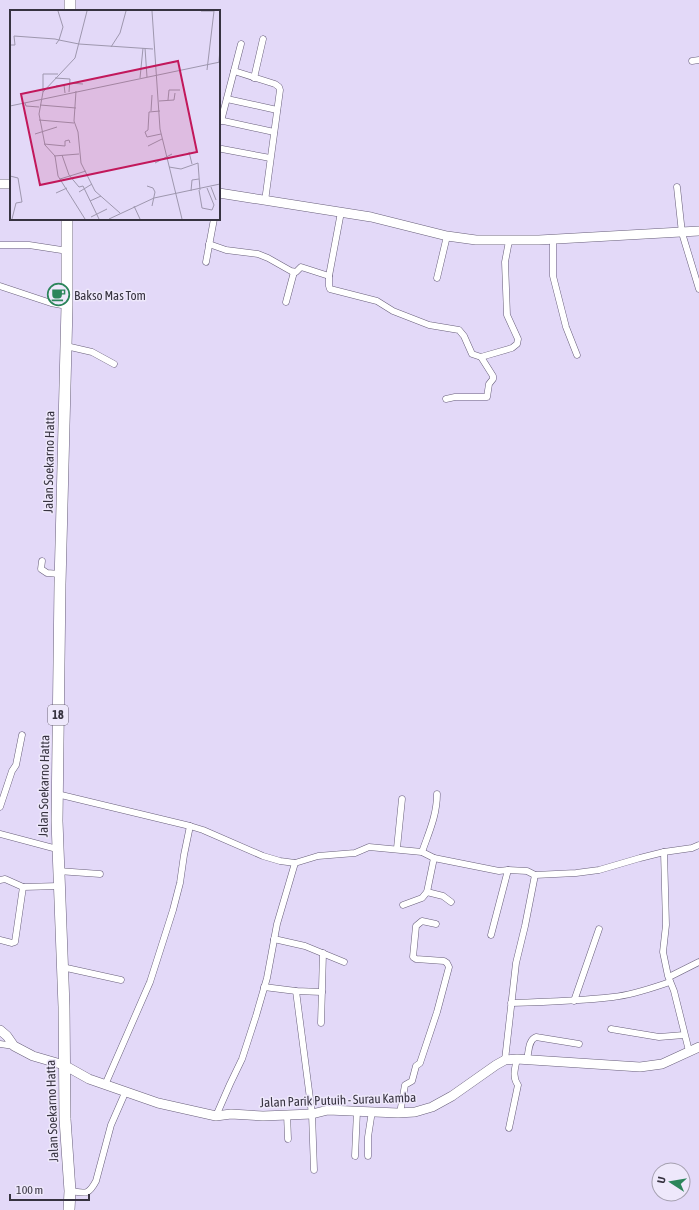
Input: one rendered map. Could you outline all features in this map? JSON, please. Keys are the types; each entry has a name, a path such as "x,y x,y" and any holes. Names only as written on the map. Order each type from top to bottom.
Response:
{"highway":[{"name":"Jalan Soekarno Hatta","path":"67,220 68,251 60,574 57,849 64,1007 65,1119 70,1191 69,1210"}],"street":[{"path":"254,78 263,39"},
{"path":"241,44 220,121 274,132"},
{"path":"692,61 699,60"},
{"path":"234,71 275,84 279,87 265,201"},
{"path":"227,99 277,110"},
{"path":"222,149 270,158"},
{"path":"677,187 682,233 699,289"},
{"path":"220,193 371,217 447,236 476,240 510,241 699,231"},
{"path":"341,212 329,276 330,289 377,301 393,311 430,325 459,330 464,336 472,354 481,357 512,348 517,344 518,339 507,315 505,262 510,241"},
{"path":"206,262 214,220"},
{"path":"437,278 447,236"},
{"path":"552,239 553,276 566,327 577,355"},
{"path":"209,244 226,250 258,254 294,272"},
{"path":"0,245 29,245 68,251"},
{"path":"286,302 294,272 301,267 329,276"},
{"path":"0,286 51,303 67,306"},
{"path":"66,346 92,352 114,364"},
{"path":"446,399 456,397 487,397 489,384 493,379 493,376 481,357"},
{"path":"42,561 41,569 44,572 60,574"},
{"path":"0,807 12,771 16,765 22,735"},
{"path":"57,794 190,826 203,830 263,856 278,861 295,863 318,856 355,853 369,846 422,852 434,858 499,871 527,871 536,875 600,870 664,852 692,848 699,845"},
{"path":"422,852 433,822 437,804 437,794"},
{"path":"397,848 402,799"},
{"path":"105,1085 152,975 180,883 190,826"},
{"path":"0,834 57,849"},
{"path":"664,852 666,925 664,952 669,980 674,991 689,1051"},
{"path":"403,905 422,898 427,892 434,858"},
{"path":"216,1116 242,1059 264,987 274,939 295,863"},
{"path":"491,935 508,870"},
{"path":"58,871 100,874"},
{"path":"505,1060 516,963 536,875"},
{"path":"0,880 4,879 22,887 59,886"},
{"path":"0,940 12,943 16,942 22,887"},
{"path":"427,892 443,896 451,902"},
{"path":"400,1113 405,1085 412,1081 416,1066 420,1063 437,1012 449,967 444,961 416,959 413,957 416,926 422,921 436,924"},
{"path":"574,1001 599,929"},
{"path":"274,939 305,946 344,962"},
{"path":"321,1023 323,953"},
{"path":"511,1004 574,1001 614,997 644,991 669,980 699,962"},
{"path":"62,967 121,980"},
{"path":"264,987 296,991 322,992"},
{"path":"296,991 312,1114 314,1170"},
{"path":"611,1029 659,1037 684,1035"},
{"path":"0,1030 7,1036 14,1046"},
{"path":"527,1059 531,1041 536,1037 579,1044"},
{"path":"0,1044 14,1046"},
{"name":"Jalan Parik Putuih - Surau Kamba","path":"14,1046 33,1056 64,1065 89,1079 125,1093 158,1103 216,1116 231,1114 263,1116 312,1114 328,1110 400,1113 415,1112 432,1107 452,1096 489,1069 505,1060 527,1059 640,1067 662,1064 699,1047"},
{"path":"509,1128 518,1085 514,1080 516,1059"},
{"path":"70,1191 86,1193 91,1190 96,1182 111,1125 125,1093"},
{"path":"355,1156 357,1111"},
{"path":"368,1156 368,1137 372,1111"},
{"path":"287,1114 288,1139"}],"place":[{"name":"Bakso Mas Tom","path":"58,295"}]}
